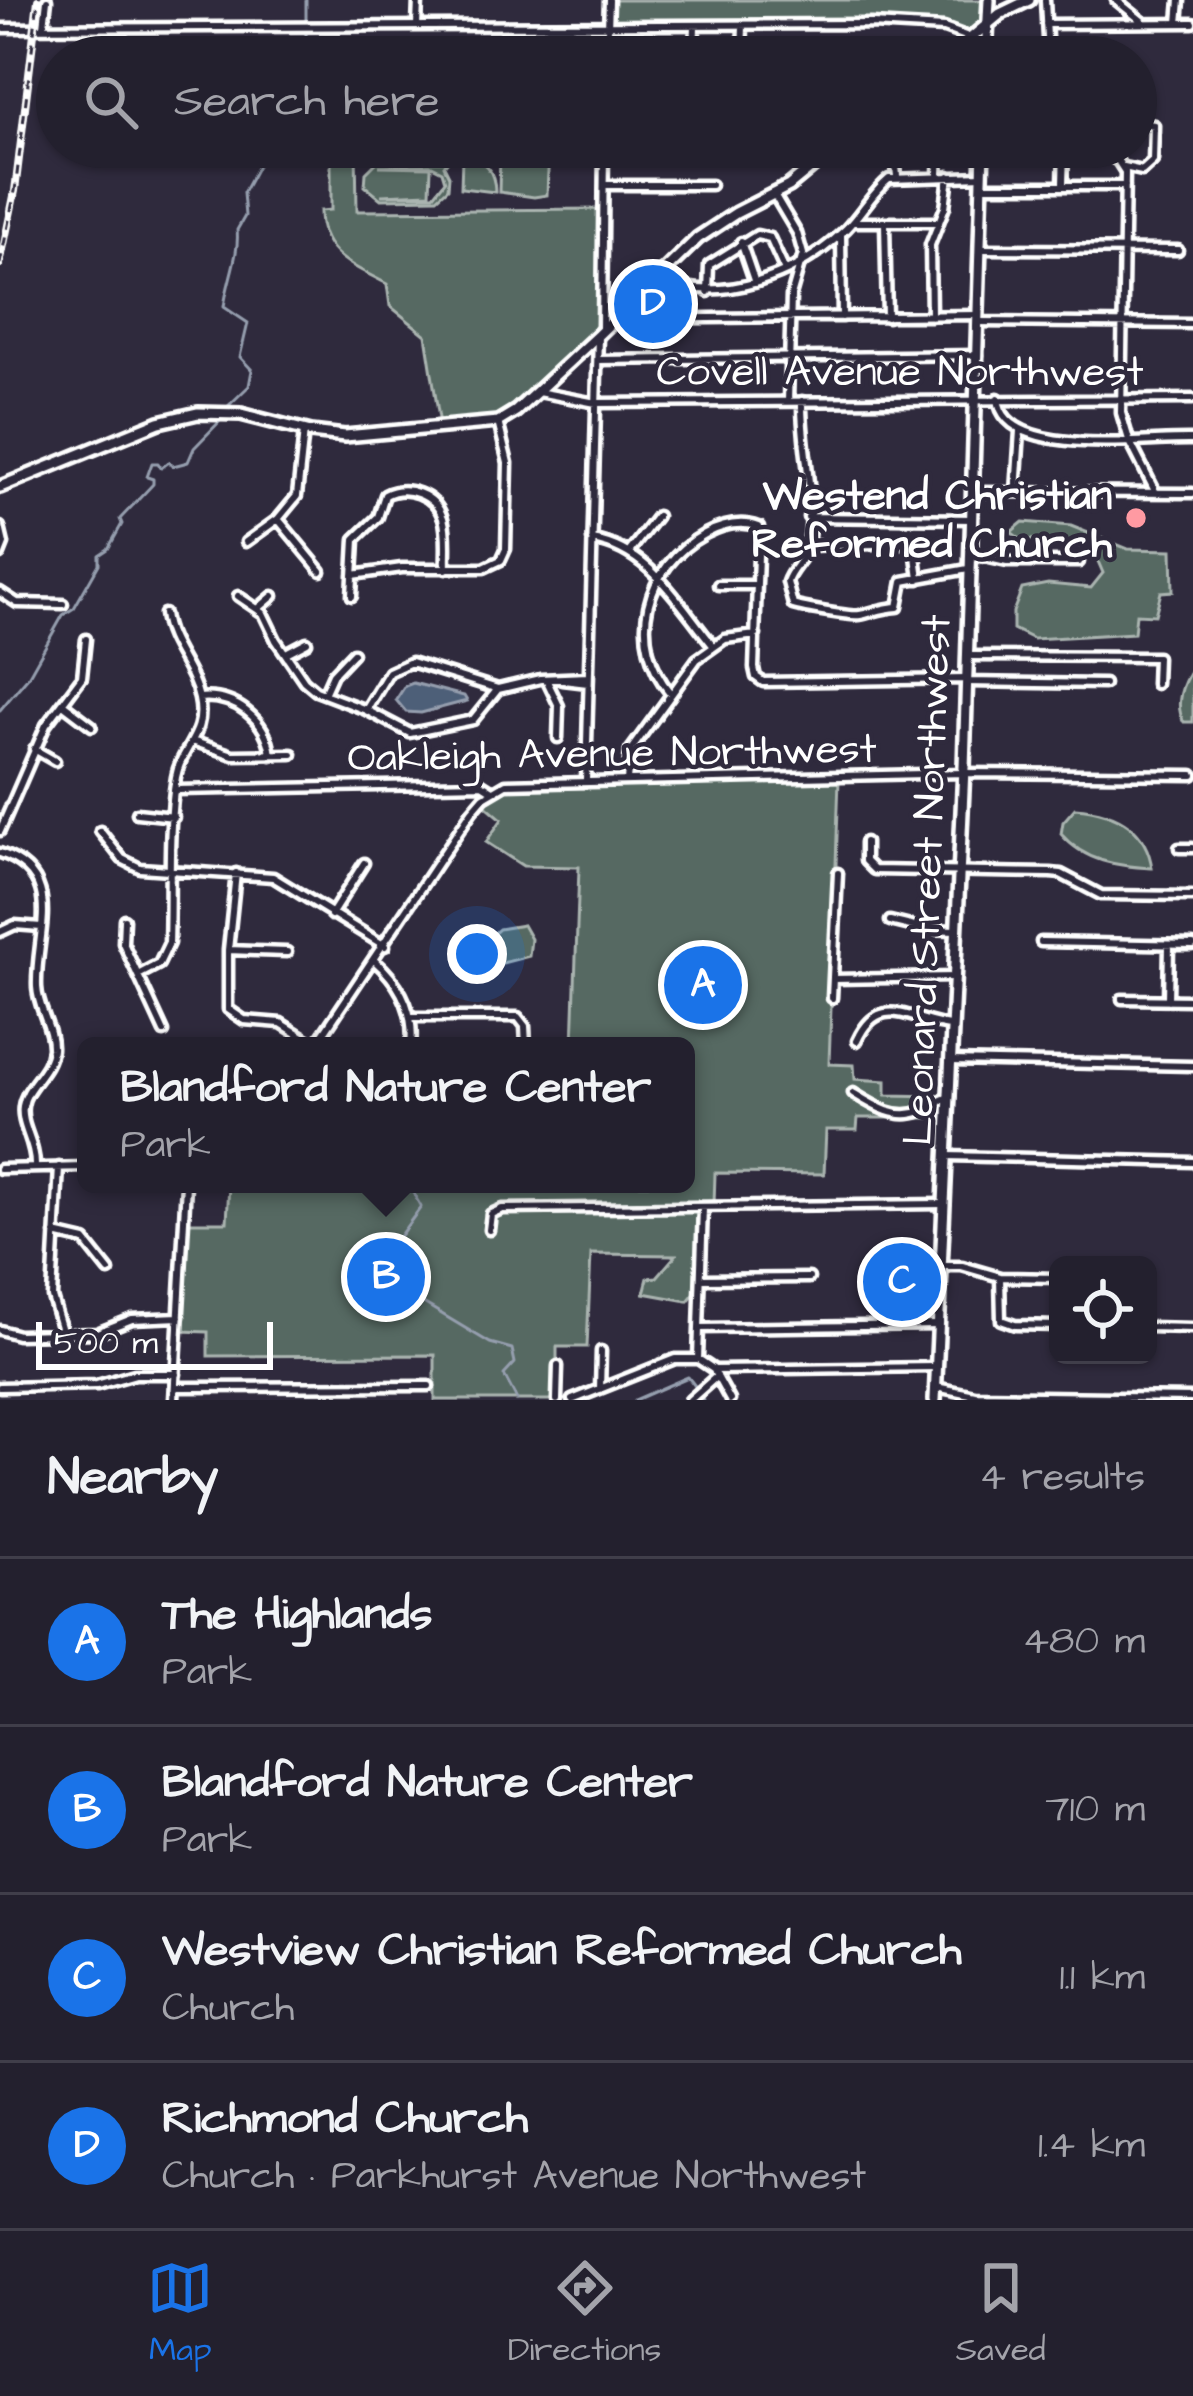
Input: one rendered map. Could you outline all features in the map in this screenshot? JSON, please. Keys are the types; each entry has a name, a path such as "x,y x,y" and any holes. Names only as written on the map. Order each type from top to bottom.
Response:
{"main road":[{"path":"987,36 989,0"},
{"path":"972,36 1029,0"},
{"path":"0,487 159,422 216,412 345,436 498,422 722,221 775,196 810,168"},
{"name":"Leonard Street Northwest","path":"935,1400 968,680 983,168"}],"street":[{"path":"44,28 47,0"},
{"path":"417,26 418,0"},
{"path":"608,36 609,0"},
{"path":"1045,0 1047,36"},
{"path":"1116,0 1144,23"},
{"path":"1178,23 1180,0"},
{"path":"1046,24 1193,23"},
{"path":"695,25 695,36"},
{"path":"743,25 743,36"},
{"path":"0,28 906,25 952,29 966,36"},
{"path":"586,781 605,168"},
{"path":"896,168 897,176"},
{"path":"938,168 938,176"},
{"path":"1063,168 1063,186"},
{"path":"1124,168 1120,398 1129,440 1156,493"},
{"path":"655,278 708,292 755,283 785,271 841,234 883,184 897,176 1125,186"},
{"path":"931,316 931,245 945,207 949,176"},
{"path":"606,185 711,185"},
{"path":"775,196 800,240 802,262 788,318 788,401"},
{"path":"853,222 938,222"},
{"path":"885,222 886,316"},
{"path":"841,234 842,317"},
{"path":"708,292 709,265 757,235 770,238 785,271"},
{"path":"741,242 755,283"},
{"path":"981,249 1178,250"},
{"path":"615,319 931,316 1193,324"},
{"path":"598,360 978,355"},
{"name":"Covell Avenue Northwest","path":"536,392 596,403 1193,399"},
{"path":"998,398 1001,415 1020,431 1077,442 1193,440"},
{"path":"802,400 807,546 787,582 790,600 797,607 827,608 851,616 873,608 898,607 901,584 971,568"},
{"path":"353,575 414,567 490,567 504,555 508,463 498,422"},
{"path":"246,542 278,519 297,496 304,431"},
{"path":"1016,492 1020,431"},
{"path":"352,596 355,539 378,517 385,495 394,490 416,492 438,508 446,569"},
{"path":"973,492 1193,493"},
{"path":"629,552 657,517"},
{"path":"808,518 972,519"},
{"path":"278,519 321,572"},
{"path":"671,694 646,646 646,613 658,576 684,548 720,527 756,524 756,677 772,683 1104,684"},
{"path":"0,527 4,544 0,554"},
{"path":"592,540 629,552 658,576 712,644"},
{"path":"807,546 907,543 915,548 919,580"},
{"path":"971,554 1014,562 1079,562"},
{"path":"718,586 757,586"},
{"path":"0,592 17,603 63,604"},
{"path":"238,596 259,608 304,681 404,731 425,732 473,720 498,688"},
{"path":"259,608 273,596"},
{"path":"138,975 159,964 165,955 178,770 195,742 199,698 168,636 164,614"},
{"path":"627,780 630,751 712,644 755,635"},
{"path":"0,831 50,718 82,675 86,639"},
{"path":"288,652 307,642"},
{"path":"324,694 333,674 353,653"},
{"path":"968,656 1157,657 1156,684"},
{"path":"366,710 389,672 411,662 498,688 547,679 588,680"},
{"path":"547,679 559,706 558,737"},
{"path":"199,698 224,698 243,708 266,735 271,755"},
{"path":"63,704 92,726"},
{"path":"195,742 228,754 292,754"},
{"path":"34,749 55,761"},
{"name":"Oakleigh Avenue Northwest","path":"176,790 482,784 493,791 514,783 964,773 1193,776"},
{"path":"321,1037 472,811 493,791"},
{"path":"137,813 174,817"},
{"path":"100,831 131,865 262,875 285,882 385,946"},
{"path":"865,842 865,861 874,870 1061,874 1101,895 1193,896"},
{"path":"1179,848 1193,848"},
{"path":"0,853 25,863 43,895 37,990 52,1046 46,1067 25,1097 22,1114 34,1144 35,1168"},
{"path":"331,915 364,863"},
{"path":"832,998 838,873"},
{"path":"236,874 228,950 231,1014 244,1020 281,1023 302,1037"},
{"path":"124,919 122,940 164,1032"},
{"path":"890,921 915,928 957,930"},
{"path":"0,932 11,925 41,927"},
{"path":"1041,942 1193,945"},
{"path":"1168,1000 1169,945"},
{"path":"228,950 286,952"},
{"path":"375,962 396,982 411,1017 411,1037"},
{"path":"833,980 955,977"},
{"path":"1122,999 1193,1000"},
{"path":"857,1041 870,1022 897,1010 932,1026 953,1026"},
{"path":"411,1017 518,1017 526,1037"},
{"path":"951,1061 1193,1066"},
{"path":"853,1094 902,1114 920,1112 950,1097"},
{"path":"947,1156 1193,1162"},
{"path":"0,1169 77,1167"},
{"path":"59,1168 52,1297 63,1334"},
{"path":"174,1400 185,1193"},
{"path":"489,1230 490,1215 499,1209 944,1204"},
{"path":"698,1359 703,1207"},
{"path":"55,1234 86,1241 109,1271"},
{"path":"941,1266 962,1266 1000,1277 1049,1278"},
{"path":"1000,1277 1001,1320 1049,1326"},
{"path":"702,1279 809,1278"},
{"path":"0,1330 18,1335 100,1333 136,1318 178,1317"},
{"path":"700,1328 938,1325"},
{"path":"1157,1328 1193,1328"},
{"path":"600,1389 601,1351"},
{"path":"572,1400 675,1359 698,1359 715,1373 730,1400"},
{"path":"557,1400 558,1366"},
{"path":"690,1400 715,1373 936,1367"},
{"path":"0,1388 97,1385 135,1374 176,1374"},
{"path":"176,1387 430,1386"},
{"path":"935,1387 975,1395 1193,1398"}],"green space":[{"path":"611,0 985,0 984,21 969,34 936,25 610,23"},
{"path":"331,168 356,168 357,211 601,209 599,325 500,419 440,425 426,335 390,306 387,284 332,248 321,226 320,211 331,210"},
{"path":"371,168 431,168 430,193 381,195 434,195 445,181 436,168 445,168 448,188 437,198 381,199 365,186"},
{"path":"462,168 488,168 495,192 461,188"},
{"path":"500,168 548,168 547,195 499,192"},
{"path":"1023,522 1071,526 1128,549 1172,550 1173,591 1161,592 1155,615 1136,614 1134,633 1033,639 1013,629 1013,612 1022,589 1048,584 1091,588 1103,573 1094,552 1068,542 1020,539 1011,532"},
{"path":"1193,668 1193,722 1184,722 1181,694"},
{"path":"839,779 829,1064 854,1065 855,1079 886,1081 886,1095 943,1096 942,1118 858,1118 857,1130 826,1130 824,1174 715,1173 714,1205 701,1205 696,1291 688,1301 644,1293 648,1278 657,1277 676,1255 591,1254 587,1347 557,1347 557,1400 435,1400 435,1355 208,1356 208,1332 181,1331 186,1222 227,1222 229,1193 695,1193 695,1037 573,1037 579,867 523,866 486,842 502,819 483,803 510,786"},
{"path":"1075,808 1126,823 1143,841 1152,868 1102,861 1080,851 1061,834 1063,822"},
{"path":"523,925 531,939 529,956 495,965 488,939 499,929"}],"water":[{"path":"413,683 464,696 467,701 421,713 406,712 396,700"}],"waterway":[{"path":"306,0 306,36"},
{"path":"0,710 28,677 63,615 74,608 99,564 99,555 108,549 122,524 120,519 153,484 147,477 152,463 161,468 169,462 173,466 188,462 194,448 225,416 226,408 249,386 252,370 240,357 248,323 224,307 237,230 245,216 243,193 257,168"},
{"path":"413,1193 421,1207 393,1245 410,1269 392,1280 395,1286 490,1343 512,1349 515,1363 504,1375 517,1400"},
{"path":"635,1400 688,1377 698,1390"},
{"path":"701,1396 703,1400"}],"railway":[{"path":"0,264 15,191 38,0"}],"place":[{"name":"Richmond Church","path":"653,304"},
{"name":"Westend Christian Reformed Church","path":"1136,518"},
{"name":"The Highlands","path":"703,985"},
{"name":"Blandford Nature Center","path":"386,1277"},
{"name":"Westview Christian Reformed Church","path":"902,1282"}]}
